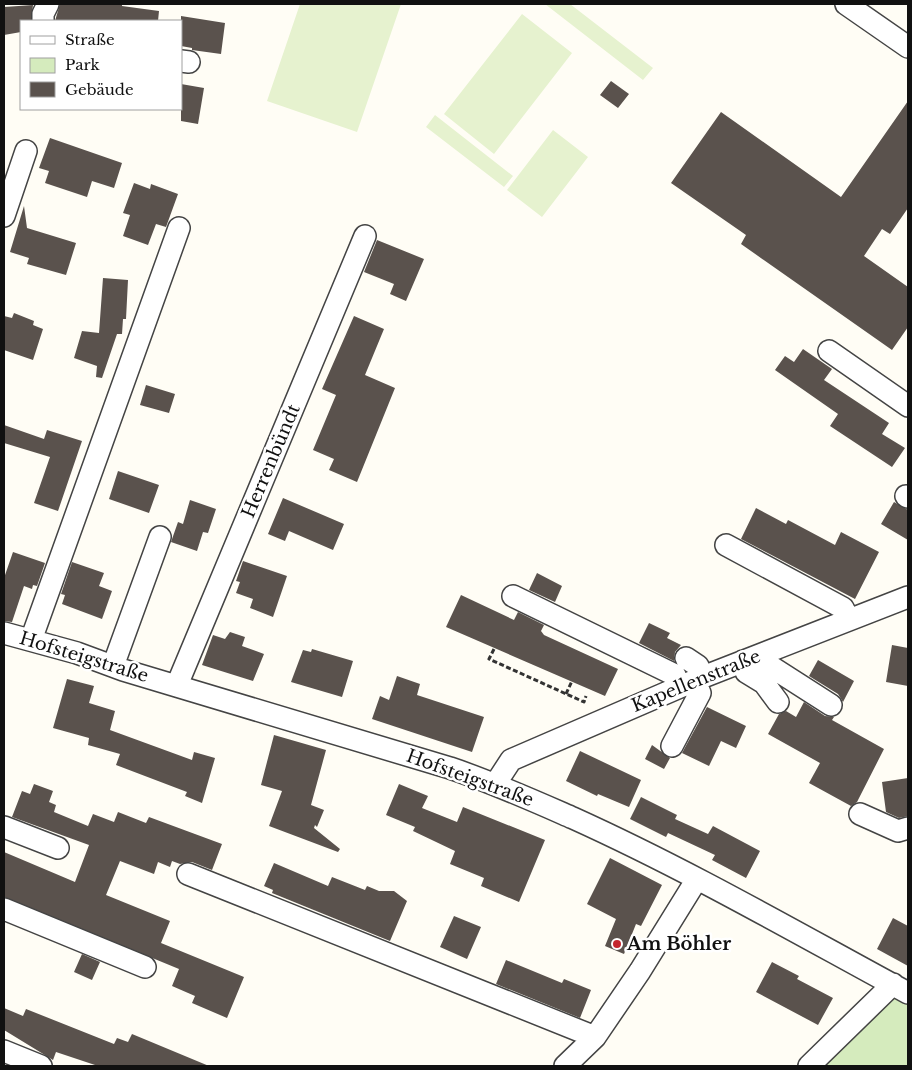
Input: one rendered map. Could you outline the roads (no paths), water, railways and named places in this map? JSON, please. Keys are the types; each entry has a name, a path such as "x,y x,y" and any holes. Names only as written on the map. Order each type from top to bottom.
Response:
{"street":[{"path":"43,20 43,14 48,4"},
{"path":"846,4 908,47"},
{"path":"4,216 26,151"},
{"path":"31,640 179,228"},
{"name":"Herrenbündt","path":"177,685 365,236"},
{"path":"829,351 908,406"},
{"path":"113,666 160,537"},
{"path":"726,545 843,608 849,620"},
{"path":"513,596 693,682 700,692 672,746"},
{"name":"Kapellenstraße","path":"496,783 511,760 743,661 908,597"},
{"name":"Hofsteigstraße","path":"4,633 496,783 609,835 697,879 900,989"},
{"path":"763,654 767,664 831,705"},
{"path":"686,658 698,666 693,682"},
{"path":"743,661 746,672 764,683 778,702"},
{"path":"860,814 898,831 908,828"},
{"path":"4,826 58,848"},
{"path":"188,874 595,1037"},
{"path":"565,1066 595,1037 640,971 697,879"},
{"path":"4,909 145,967"},
{"path":"809,1066 900,989"},
{"path":"4,1051 42,1066"}],"place":[{"name":"Am Böhler","path":"617,944"}]}
